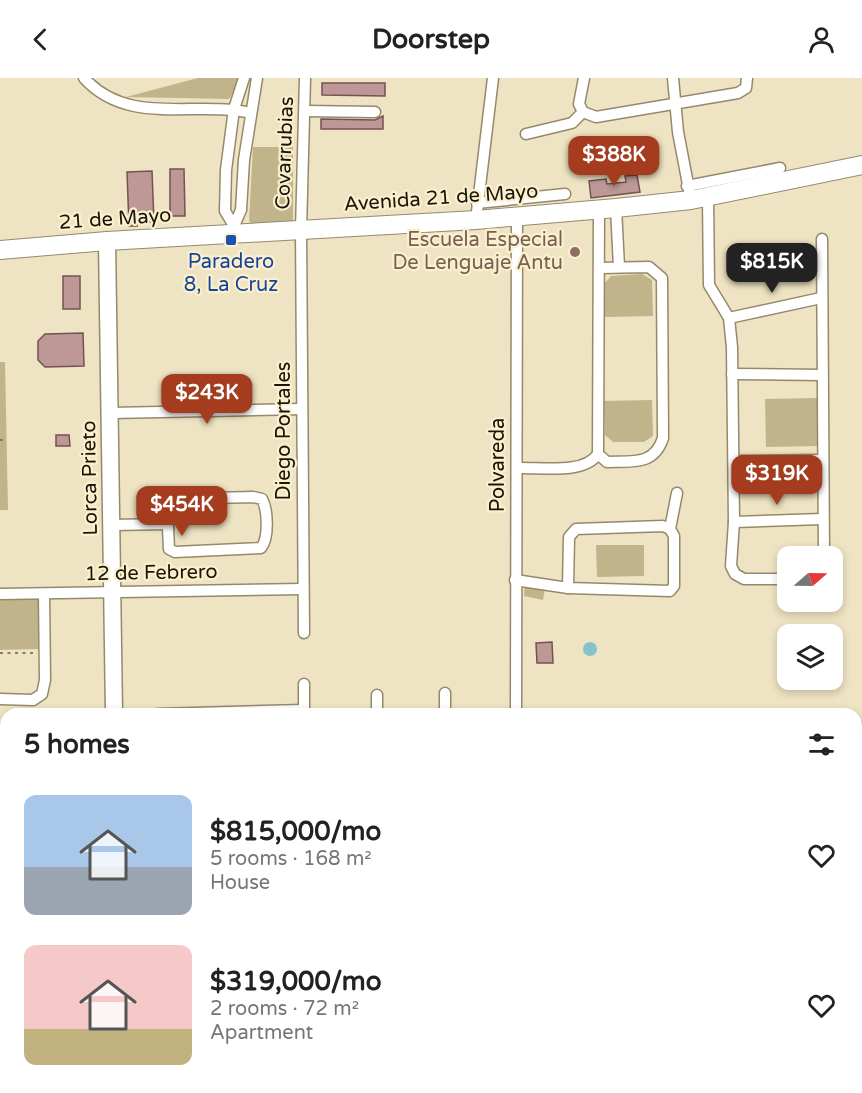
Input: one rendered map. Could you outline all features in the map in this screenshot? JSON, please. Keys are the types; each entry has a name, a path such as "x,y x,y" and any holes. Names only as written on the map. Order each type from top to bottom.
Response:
{"main road":[{"name":"Avenida 21 de Mayo","path":"234,230 301,230 476,212 517,216 608,209 862,165"},
{"name":"21 de Mayo","path":"0,250 234,230"},
{"name":"Lorca Prieto","path":"107,241 114,708"}],"street":[{"path":"84,78 102,95 121,105 148,108 234,109 251,113"},
{"path":"234,230 225,211 226,171 234,109 243,78"},
{"path":"234,230 241,210 244,160 257,78"},
{"name":"Covarrubias","path":"301,230 305,78"},
{"path":"493,78 476,212 565,194"},
{"path":"584,78 579,104 583,112 596,117 738,93 746,88 747,78"},
{"path":"673,78 709,285 729,318 734,461 731,566 735,574 744,579 777,579"},
{"path":"305,111 375,112"},
{"path":"526,134 572,123 583,112"},
{"path":"695,194 780,168"},
{"path":"608,209 618,267"},
{"path":"516,468 582,466 593,461 598,454 600,268 608,209"},
{"name":"Polvareda","path":"516,708 517,216"},
{"name":"Diego Portales","path":"301,230 304,633"},
{"path":"822,239 823,546"},
{"path":"598,454 607,462 644,461 656,453 663,438 662,278 649,267 600,268"},
{"path":"729,318 821,298"},
{"path":"732,374 822,375"},
{"path":"111,413 302,409"},
{"path":"734,461 822,460"},
{"path":"670,529 677,493"},
{"path":"262,547 266,536 265,506 262,500 256,497 172,499 167,506 167,545 172,551 256,550 262,547 274,549"},
{"path":"734,522 822,519"},
{"path":"112,525 167,524"},
{"path":"515,580 568,588 670,591 674,586 674,536 670,529 663,526 576,529 569,537 568,588"},
{"name":"12 de Febrero","path":"0,594 303,589"},
{"path":"0,699 38,699 44,688 44,594"},
{"path":"304,684 304,708"},
{"path":"445,693 445,708"},
{"path":"377,695 377,708"}],"path":[{"path":"0,440 6,440"},
{"path":"0,653 45,653"}],"shaded area":[{"path":"198,78 238,78 236,90 229,99 126,97"},
{"path":"253,147 293,147 293,221 253,226 249,221"},
{"path":"642,274 652,280 653,316 605,317 604,284 611,276"},
{"path":"0,362 5,362 8,510 0,510"},
{"path":"818,398 819,446 766,447 765,399"},
{"path":"652,400 653,436 644,442 613,442 605,435 604,401"},
{"path":"596,545 644,545 644,576 597,577"},
{"path":"525,577 546,581 543,600 524,596"},
{"path":"0,597 39,597 38,649 0,650"}],"water":[{"path":"590,642 595,644 597,649 595,654 590,656 585,654 583,649 585,644"}],"building":[{"path":"322,83 385,83 385,96 322,95"},
{"path":"383,116 383,129 321,129 321,119 375,120"},
{"path":"170,169 184,169 185,216 170,216"},
{"path":"152,171 154,222 137,222 137,226 129,226 127,172"},
{"path":"637,175 640,192 591,198 589,181 606,179 607,184 626,182 625,176"},
{"path":"63,276 80,276 80,309 63,309"},
{"path":"83,333 84,366 45,367 38,360 38,341 45,334"},
{"path":"56,435 69,435 70,446 56,446"},
{"path":"552,642 553,663 537,663 536,643"}],"place":[{"name":"Paradero 8, La Cruz","path":"231,240"},
{"name":"Escuela Especial De Lenguaje Antu","path":"575,252"}]}
